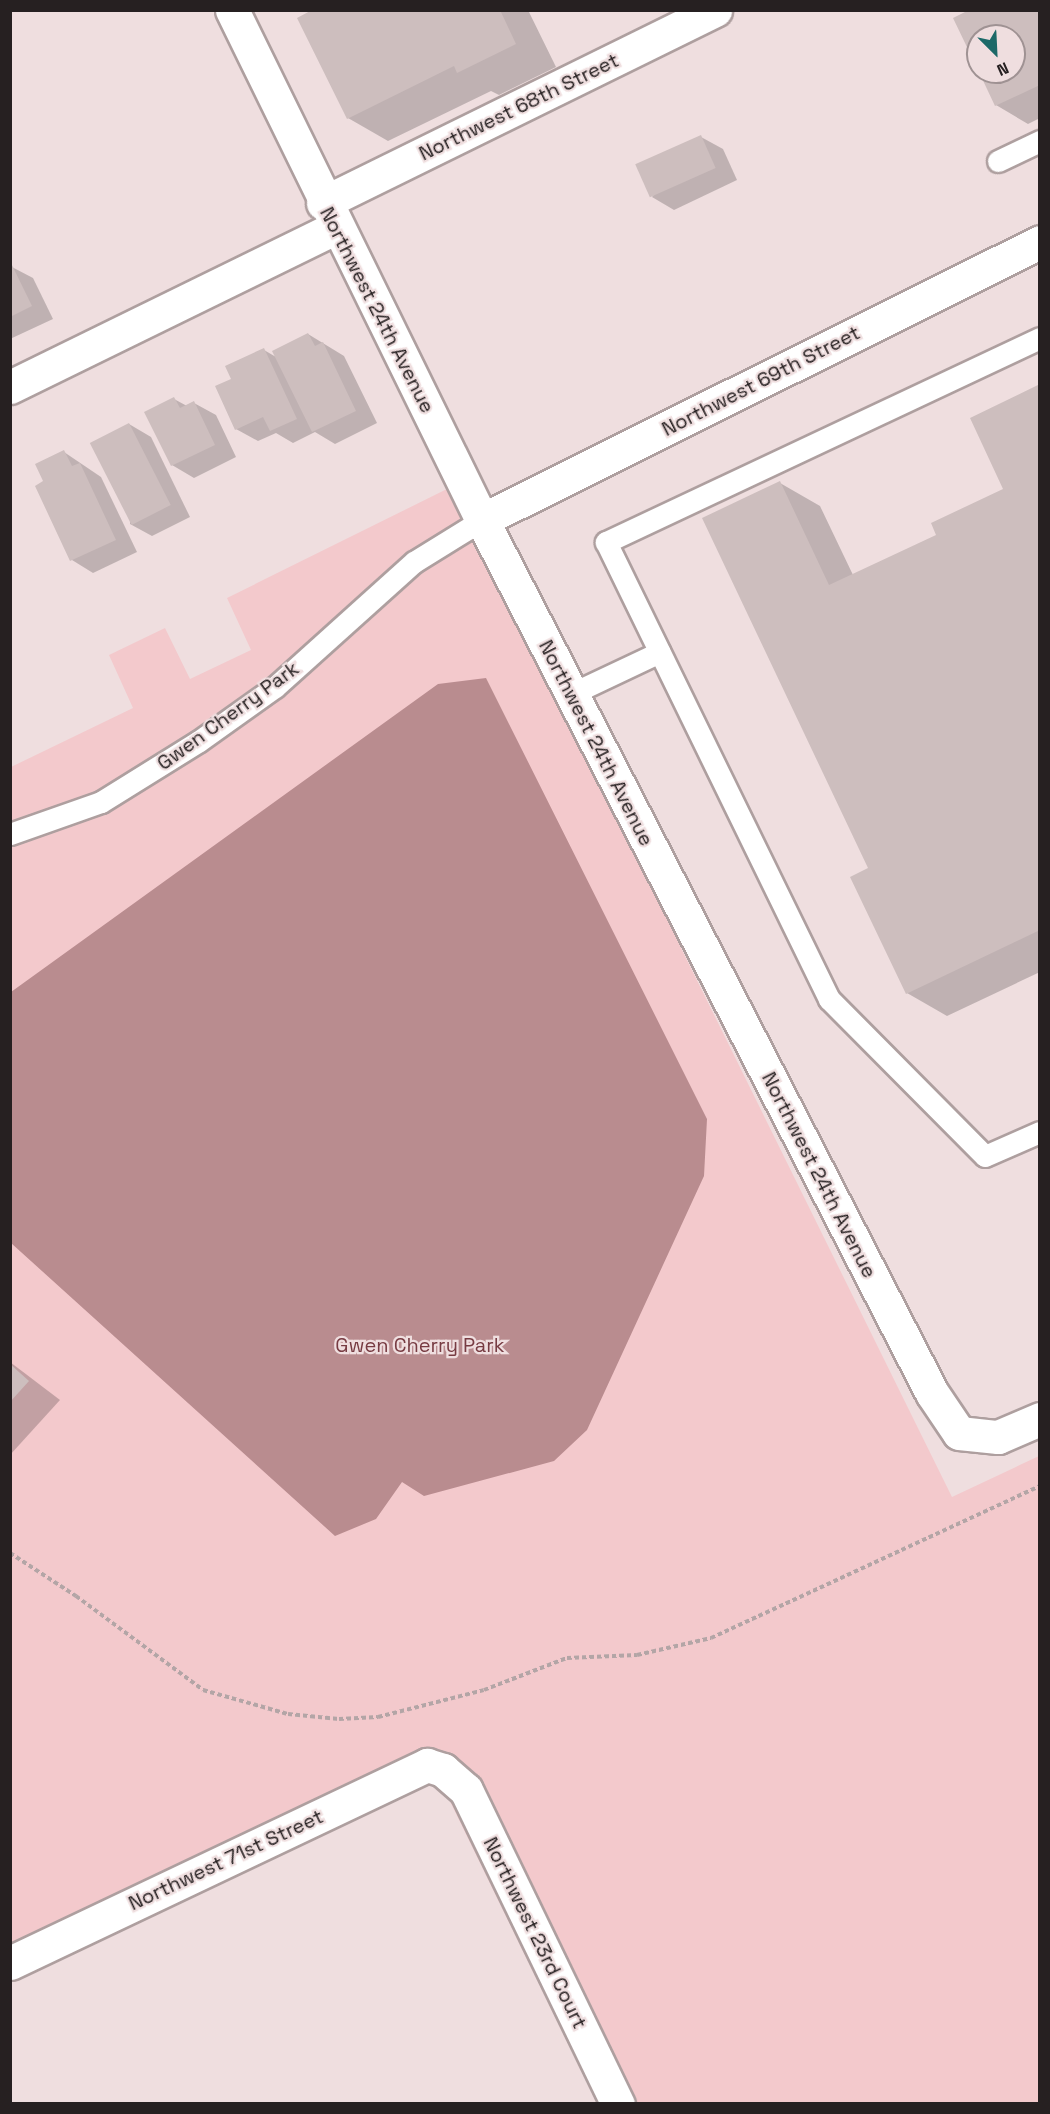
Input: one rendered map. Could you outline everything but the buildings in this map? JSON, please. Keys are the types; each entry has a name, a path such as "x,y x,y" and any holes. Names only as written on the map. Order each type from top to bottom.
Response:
{"street":[{"name":"Northwest 24th Avenue","path":"232,10 329,216 482,520 932,1393 959,1433 998,1437 1040,1419"},
{"name":"Northwest 68th Street","path":"10,387 715,10"},
{"name":"Northwest 69th Street","path":"482,520 1040,242"},
{"name":"Northwest 71st Street","path":"10,1963 427,1765 443,1770"},
{"name":"Northwest 23rd Court","path":"443,1770 466,1790 618,2103"}],"lane":[{"path":"998,161 1040,141"},
{"path":"1040,338 606,542 829,999 984,1156 1040,1132"},
{"name":"Gwen Cherry Park","path":"10,834 101,802 200,741 275,687 414,562 482,520"},
{"path":"571,694 660,652"}],"path":[{"path":"10,1553 76,1596 202,1690 288,1714 339,1719 378,1718 484,1690 567,1658 637,1655 711,1638 1040,1486"}],"green space":[{"name":"Gwen Cherry Park","path":"453,486 952,1497 1039,1456 1039,2103 597,2103 427,1754 11,1958 11,767 133,708 109,655 165,628 190,679 251,650 227,598"}],"shaded area":[{"path":"486,678 707,1119 704,1176 587,1430 554,1461 424,1496 402,1482 376,1519 335,1536 11,1243 11,992 438,684"}]}
